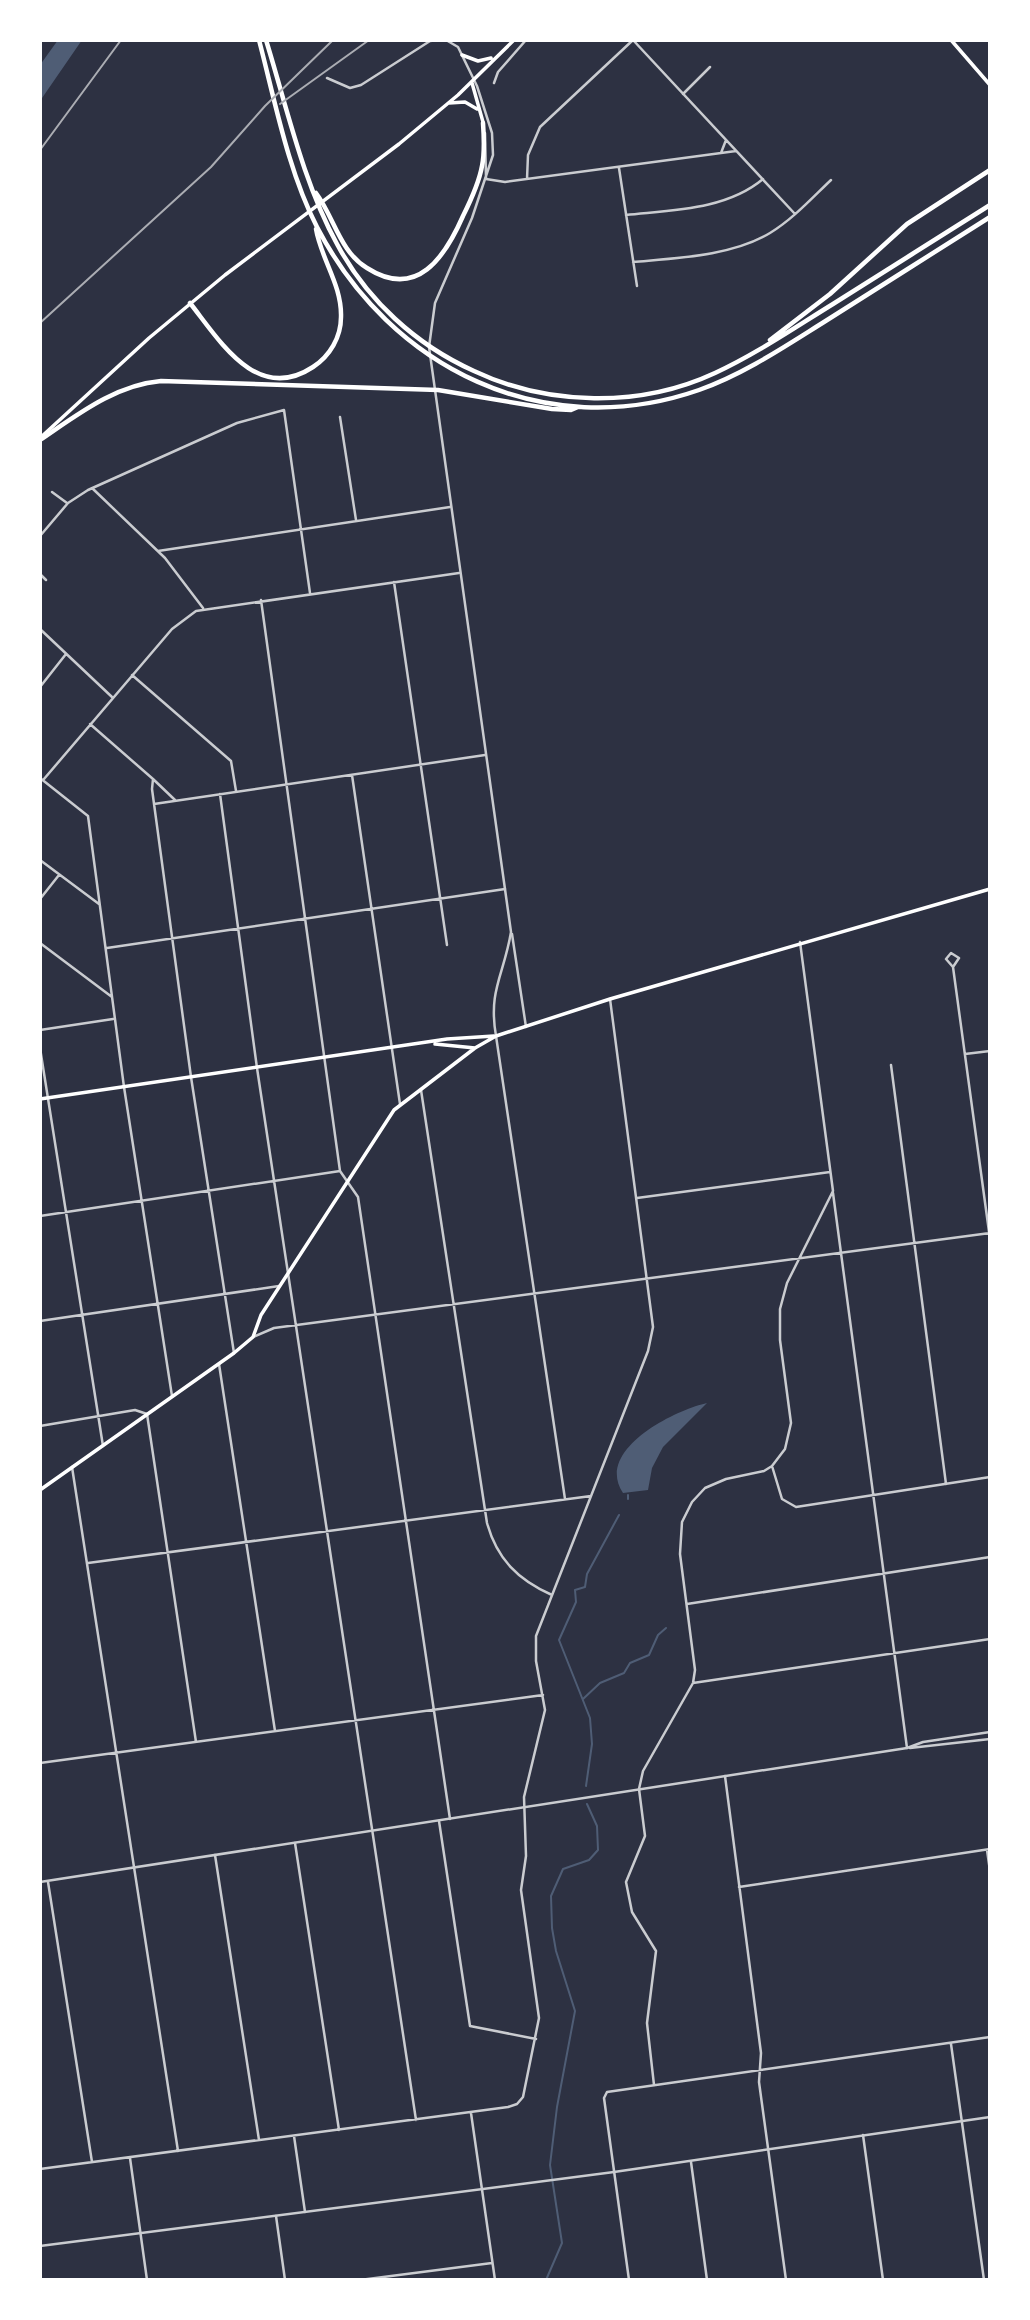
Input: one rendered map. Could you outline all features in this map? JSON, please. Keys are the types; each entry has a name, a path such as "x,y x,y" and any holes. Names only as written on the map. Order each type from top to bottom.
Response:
{"highway":[{"path":"190,303 233,357 248,369 276,378 307,371 325,358 333,347 341,318 339,296 305,196 259,40"},
{"path":"266,40 313,190 354,272 375,299 405,328 463,366 512,385 570,397 643,394 712,374 761,349 990,205"},
{"path":"327,217 347,248 365,268 391,278 412,276 427,270 450,245 476,188 484,155 483,123"},
{"path":"761,349 782,329 830,294 907,224 990,170"},
{"path":"316,225 344,273 363,298 400,336 424,354 468,378 503,392 578,407 652,403 698,391 727,379 776,352 990,217"},
{"path":"40,439 97,402 136,385 160,382 438,390 552,409 571,410 578,407"}],"main road":[{"path":"501,50 505,40"},
{"path":"40,439 110,371 190,303 342,188 447,104 514,40"},
{"path":"951,40 990,85"},
{"path":"462,55 478,61 493,58"},
{"path":"472,81 471,88 483,123"},
{"path":"447,104 465,102 479,110"},
{"path":"40,1489 219,1364 253,1337 261,1315 279,1286 400,1104 475,1048 496,1036 610,999 990,889"},
{"path":"433,1044 447,1039 496,1036"},
{"path":"40,1099 390,1048 433,1044 475,1048"}],"street":[{"path":"327,78 350,88 361,85 430,41 438,40"},
{"path":"446,40 458,47 472,81 477,86 492,133 493,155 472,218 442,285 430,327 429,361 526,1027"},
{"path":"494,83 498,72 526,40"},
{"path":"527,179 528,155 540,127 633,40 795,214"},
{"path":"683,94 710,67"},
{"path":"483,123 487,145 486,179"},
{"path":"721,153 726,140"},
{"path":"486,179 506,182 736,151"},
{"path":"619,168 637,286"},
{"path":"626,215 726,201 743,194 762,179"},
{"path":"633,262 742,246 771,233 831,180"},
{"path":"40,536 68,503 92,488 237,423 284,410 310,593"},
{"path":"340,417 356,520"},
{"path":"92,488 158,551 204,608"},
{"path":"52,492 68,503"},
{"path":"158,551 450,507"},
{"path":"172,1397 124,1087 88,816 42,779 181,620 204,608 459,573"},
{"path":"40,574 46,580"},
{"path":"394,582 447,945"},
{"path":"261,600 340,1171 358,1198 450,1819"},
{"path":"40,629 113,698"},
{"path":"40,687 67,654"},
{"path":"132,675 231,761 236,791"},
{"path":"90,724 175,800"},
{"path":"154,804 485,755"},
{"path":"352,774 400,1104"},
{"path":"153,779 154,804 191,1077 234,1353"},
{"path":"220,794 257,1068 416,2120"},
{"path":"40,860 100,904"},
{"path":"40,899 59,875"},
{"path":"107,948 505,889"},
{"path":"511,932 507,957 492,998 565,1499"},
{"path":"800,942 907,1748"},
{"path":"40,943 112,997"},
{"path":"953,967 990,1239"},
{"path":"40,2169 471,2112 513,2105 523,2097 536,2039 538,2006 521,1890 526,1856 523,1808 544,1722 535,1641 650,1343 653,1318 610,999"},
{"path":"40,1030 115,1019"},
{"path":"40,1048 103,1446"},
{"path":"965,1054 990,1051"},
{"path":"891,1065 946,1484"},
{"path":"421,1090 491,1536 503,1560 526,1581 552,1595"},
{"path":"40,1216 340,1171"},
{"path":"637,1198 830,1172"},
{"path":"654,2085 647,2022 656,1951 632,1912 626,1889 629,1870 645,1836 639,1789 643,1771 693,1683 695,1665 680,1541 688,1508 710,1485 772,1466 785,1449 790,1434 779,1321 783,1294 833,1191"},
{"path":"253,1337 274,1328 989,1233"},
{"path":"40,1321 279,1286"},
{"path":"219,1364 275,1731"},
{"path":"40,1426 135,1410 147,1414 196,1742"},
{"path":"772,1466 782,1499 790,1506 990,1477"},
{"path":"72,1467 178,2151"},
{"path":"88,1563 591,1496"},
{"path":"687,1604 990,1557"},
{"path":"693,1683 990,1639"},
{"path":"40,1763 543,1695"},
{"path":"40,1882 907,1748 923,1742 990,1732"},
{"path":"907,1748 924,1749 990,1739"},
{"path":"725,1776 761,2053 760,2070 768,2150 786,2280"},
{"path":"439,1821 471,2026 536,2039"},
{"path":"295,1843 339,2130"},
{"path":"739,1887 988,1849 990,1871"},
{"path":"215,1855 259,2140"},
{"path":"48,1881 92,2162"},
{"path":"629,2280 604,2098 607,2092 990,2037"},
{"path":"951,2043 984,2280"},
{"path":"471,2112 495,2280"},
{"path":"40,2246 614,2172 990,2118"},
{"path":"863,2135 883,2280"},
{"path":"294,2136 305,2213"},
{"path":"130,2157 147,2280"},
{"path":"691,2161 708,2280"},
{"path":"276,2217 285,2280"},
{"path":"360,2280 492,2263"}],"water":[{"path":"58,40 82,40 40,101 40,65"},
{"path":"707,1403 663,1447 652,1468 648,1490 623,1493 617,1477 619,1462 628,1447 659,1423"}],"waterway":[{"path":"586,1786 592,1744 590,1718 559,1640 576,1602 575,1590 585,1587 587,1574 619,1515"},
{"path":"583,1699 600,1683 624,1673 630,1663 649,1655 658,1635 666,1628"},
{"path":"546,2280 562,2243 550,2165 557,2107 575,2011 556,1951 551,1896 563,1869 589,1860 598,1850 597,1826 587,1804"}],"railway":[{"path":"40,150 121,40"},
{"path":"40,323 211,167 265,106 333,40"},
{"path":"280,104 369,40"}]}
